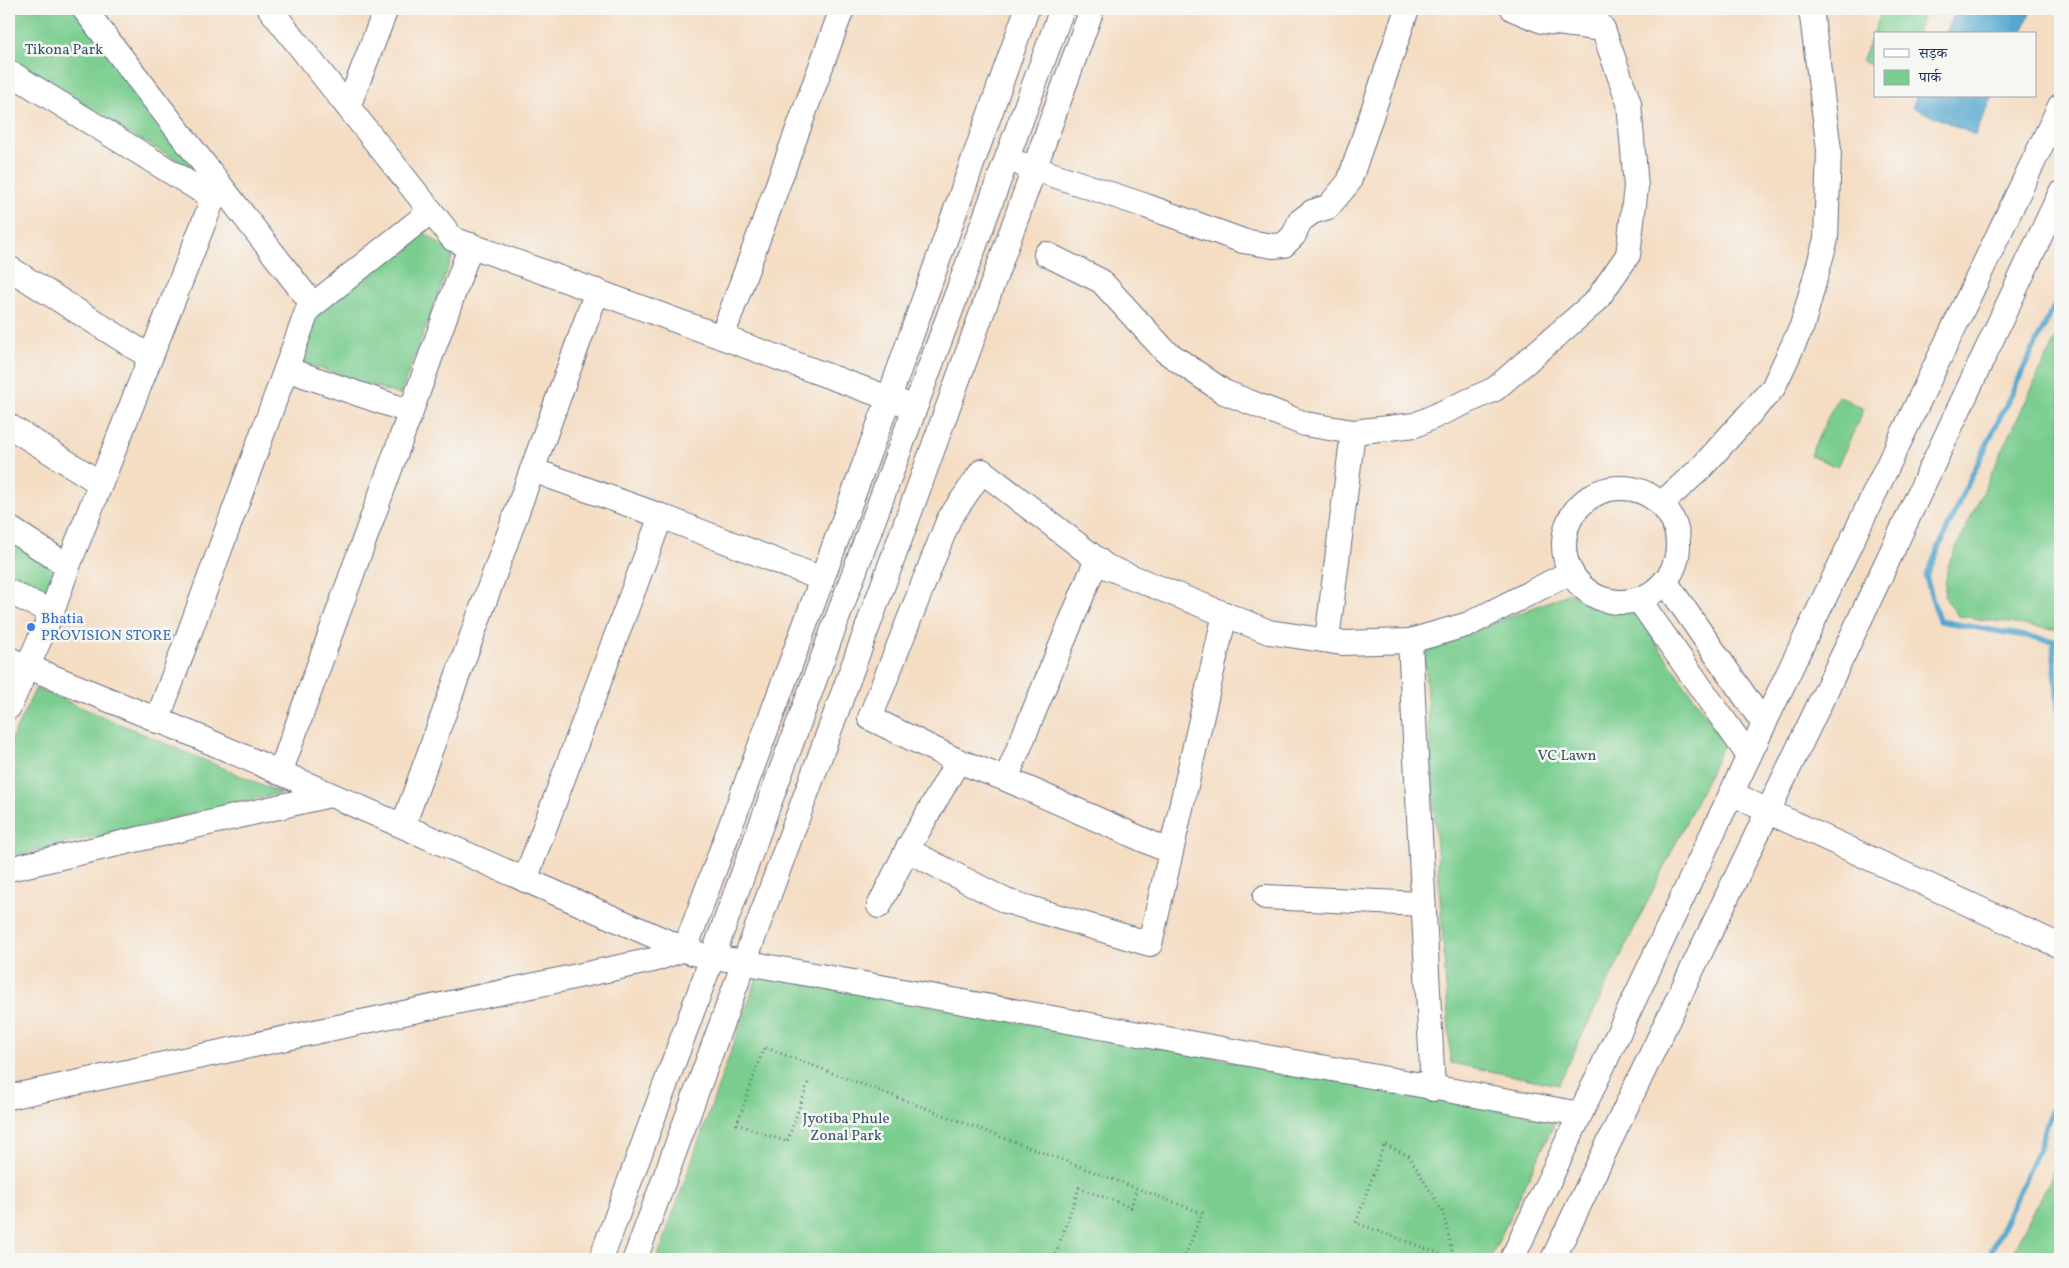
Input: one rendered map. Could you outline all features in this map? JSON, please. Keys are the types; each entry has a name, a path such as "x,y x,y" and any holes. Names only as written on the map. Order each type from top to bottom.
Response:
{"street":[{"path":"84,9 216,191 313,305"},
{"path":"270,9 453,239 916,408 943,421"},
{"path":"348,107 386,9"},
{"path":"722,337 842,9"},
{"path":"685,949 889,398 1027,9"},
{"path":"601,1259 1062,9"},
{"path":"635,1259 745,963 1092,9"},
{"path":"1007,160 1035,168 1243,241 1274,246 1284,244 1294,235 1300,221 1312,212 1328,207 1349,182 1407,9"},
{"path":"1513,9 1542,21 1603,29"},
{"path":"1046,254 1101,281 1165,351 1224,392 1305,424 1353,432 1415,425 1495,389 1596,301 1628,255 1636,188 1629,103 1603,29 1588,9"},
{"path":"1661,504 1701,468 1773,388 1802,326 1826,239 1829,150 1812,17 1809,9"},
{"path":"9,72 216,191"},
{"path":"1512,1259 1764,724 2060,106"},
{"path":"9,707 18,663 52,612 100,483 216,191"},
{"path":"1553,1259 2060,194"},
{"path":"157,720 308,309 431,210"},
{"path":"280,773 471,246"},
{"path":"9,268 150,357"},
{"path":"403,826 597,291"},
{"path":"286,369 411,412"},
{"path":"9,426 100,483"},
{"path":"1327,640 1353,432"},
{"path":"532,470 661,516 822,579"},
{"path":"1171,852 1006,779 958,761 870,718 949,518 982,472 1108,567 1268,632 1342,643 1410,641 1470,624 1571,572"},
{"path":"1626,487 1648,493 1666,508 1677,527 1679,550 1673,571 1658,590 1639,600 1613,602 1594,596 1575,580 1571,572 1566,562 1563,542 1570,518 1586,498 1603,490 1626,487"},
{"path":"525,880 661,516"},
{"path":"9,528 68,566"},
{"path":"1006,779 1097,559"},
{"path":"1665,581 1764,724"},
{"path":"9,592 52,612"},
{"path":"1639,600 1749,756"},
{"path":"907,850 1006,901 1150,944 1225,614"},
{"path":"1410,641 1433,1088"},
{"path":"18,663 330,794 685,949 712,957 1580,1114"},
{"path":"879,906 907,850 958,761"},
{"path":"1732,793 1767,812 2060,946"},
{"path":"9,869 330,794"},
{"path":"1266,897 1423,904"},
{"path":"9,1097 633,964 685,949"},
{"path":"1568,1140 1600,1160"}],"path":[{"path":"808,1083 788,1142 737,1124 764,1047 1136,1190 1202,1213 1184,1259"},
{"path":"1384,1144 1409,1156 1443,1212 1454,1259 1356,1223 1384,1144"},
{"path":"1054,1259 1079,1188 1130,1208 1136,1190"},
{"path":"1423,1259 1426,1249"}],"green space":[{"name":"Tikona Park","path":"9,9 84,9 219,184 9,65"},
{"path":"1883,9 1927,9 1918,32 1874,32 1874,67 1862,61"},
{"path":"423,231 453,255 400,395 300,362 314,317"},
{"path":"2060,329 2060,630 1958,616 1944,596 1948,565"},
{"path":"1838,396 1864,409 1837,467 1810,455"},
{"path":"9,528 68,566 47,602 9,586"},
{"name":"VC Lawn","path":"1570,593 1606,612 1635,613 1725,742 1558,1085 1451,1063 1424,651"},
{"path":"36,688 281,793 9,857 9,744"},
{"name":"Jyotiba Phule Zonal Park","path":"758,975 1556,1120 1490,1259 657,1259"},
{"path":"2060,1150 2060,1259 2009,1259 2055,1168"}],"water":[{"path":"1957,9 2032,9 2022,32 1946,32"},
{"path":"1916,98 1992,98 1975,135 1912,107"}],"waterway":[{"path":"2060,294 1960,500 1926,577 1939,621 2060,642"},
{"path":"2053,641 2060,729"},
{"path":"1988,1259 2040,1146 2060,1084"}],"place":[{"name":"Bhatia PROVISION STORE","path":"31,627"}]}
